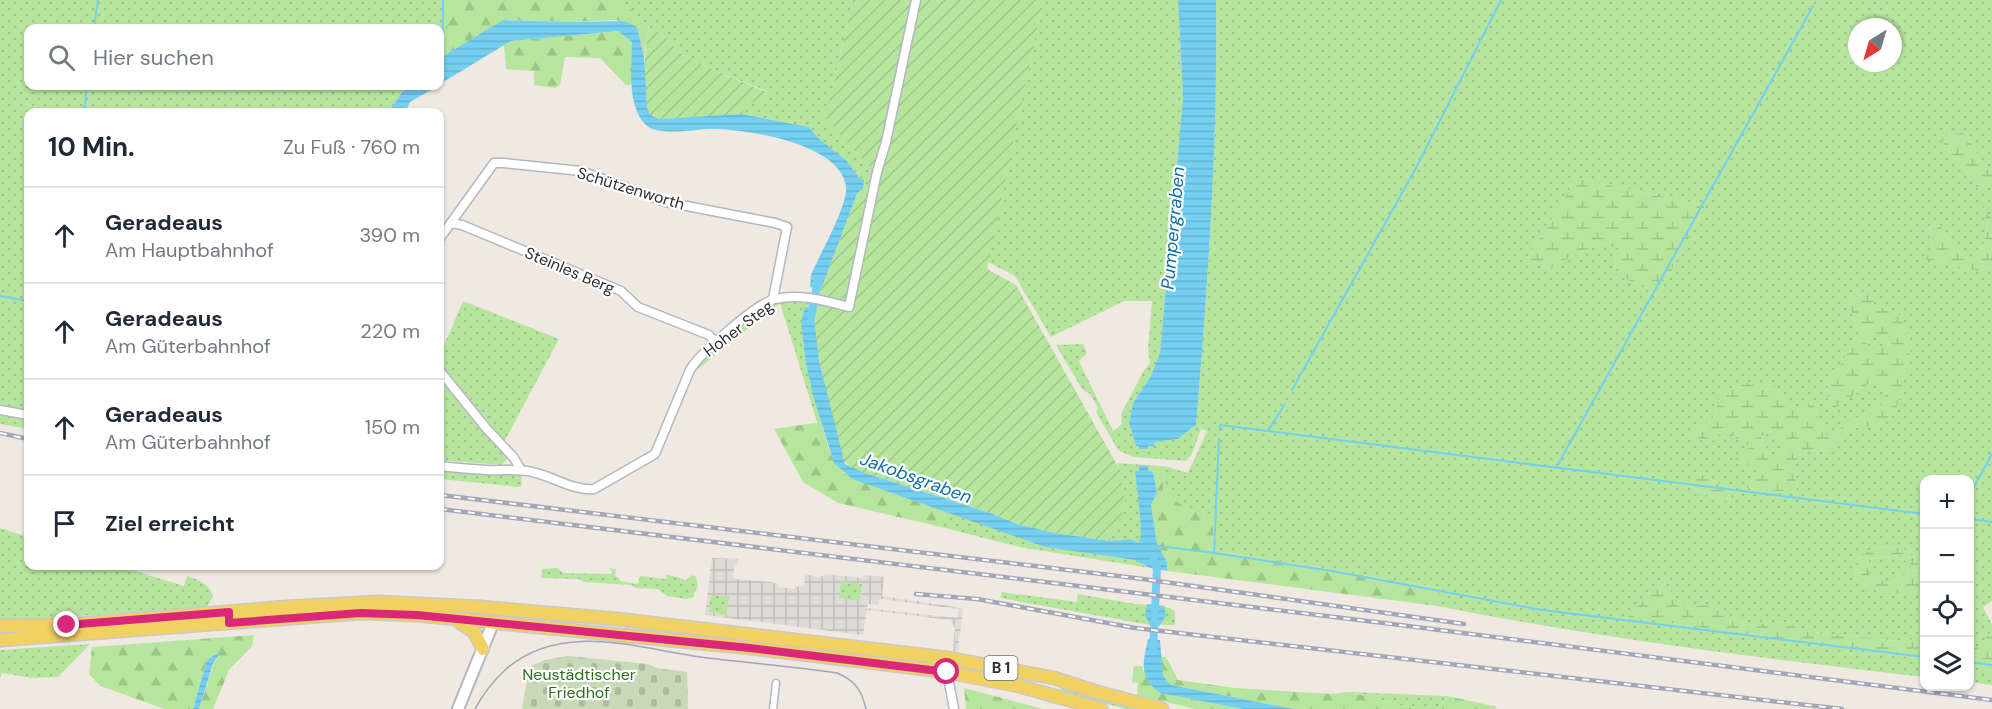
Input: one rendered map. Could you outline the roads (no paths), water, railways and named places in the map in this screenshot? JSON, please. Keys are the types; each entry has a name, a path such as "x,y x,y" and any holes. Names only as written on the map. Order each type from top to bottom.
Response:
{"main road":[{"name":"B 1","path":"0,640 378,602 499,609 617,619 948,658 1054,678 1162,709"},
{"path":"493,623 499,609"},
{"name":"B 1","path":"229,618 360,613 448,618 750,648 947,672 1018,686 1101,709"},
{"path":"0,626 229,618"},
{"path":"448,618 468,627 478,637 483,649"},
{"path":"947,672 948,658"},
{"path":"1050,695 1054,678"}],"street":[{"name":"Hoher Steg","path":"444,466 531,471 572,486 587,490 594,489 652,457 696,359 773,299 805,298 849,307 916,0"},
{"name":"Schützenworth","path":"444,233 494,163 590,173 666,201 787,227 773,299"},
{"name":"Steinles Berg","path":"451,223 462,225 621,291 638,307 709,335 715,342"},
{"path":"444,376 486,428 514,458 521,470"},
{"path":"0,410 24,414"},
{"path":"458,709 493,623"},
{"path":"947,672 954,709"},
{"path":"773,709 776,683"}],"water":[{"name":"Pumpergraben","path":"1178,0 1216,0 1211,212 1196,425 1178,439 1155,442 1154,446 1148,446 1148,449 1139,449 1129,423 1133,403 1151,376 1160,353 1183,98"},
{"path":"503,20 624,21 637,27 644,56 647,107 650,115 660,119 742,114 809,127 817,137 847,161 859,178 864,180 863,188 857,194 823,284 819,289 810,287 811,275 843,206 846,187 840,172 828,159 810,149 766,135 724,129 676,132 658,130 646,125 635,107 633,96 632,42 618,31 511,41 444,82 444,56"},
{"path":"404,90 431,90 410,102 407,108 392,108"},
{"path":"805,307 813,309 819,361 845,464 865,473 993,514 1017,524 1054,533 1110,541 1130,539 1139,543 1140,520 1135,471 1139,471 1139,465 1148,466 1148,471 1153,472 1157,492 1151,505 1157,544 1167,562 1167,571 1150,568 1135,560 1045,547 852,479 834,463 814,399 806,364 801,323"},
{"path":"1147,604 1164,606 1166,616 1159,626 1150,625 1145,615"},
{"path":"1148,639 1160,640 1163,676 1171,685 1294,709 1243,709 1160,693 1145,675 1144,662"},
{"path":"221,651 213,664 199,709 193,709 207,660"}],"waterway":[{"path":"95,24 98,0"},
{"path":"443,0 443,24"},
{"path":"1292,390 1416,168 1501,0"},
{"path":"1556,468 1813,6"},
{"path":"84,108 87,90"},
{"name":"Jakobsgraben","path":"811,317 818,280"},
{"path":"0,296 24,300"},
{"path":"1269,429 1285,404"},
{"path":"1220,430 1220,425 1920,513"},
{"path":"1219,439 1214,553 1332,571 1542,610 1920,657"},
{"path":"1974,487 1992,454"},
{"path":"1974,520 1992,522"},
{"path":"1158,546 1214,553"},
{"name":"Jakobsgraben","path":"1153,650 1157,569 1154,561"},
{"path":"1974,663 1992,665"}],"tram line":[{"path":"475,709 501,674 528,654 551,646 575,642 625,644 700,657 837,673 849,679 857,687 866,709"}],"railway":[{"path":"0,433 24,438"},
{"path":"444,495 1143,579 1464,624"},
{"path":"444,509 1392,624 1992,700"},
{"path":"916,594 977,599 1135,628 1842,709"}],"park label":[{"name":"Neustädtischer Friedhof","path":"579,683"}]}
